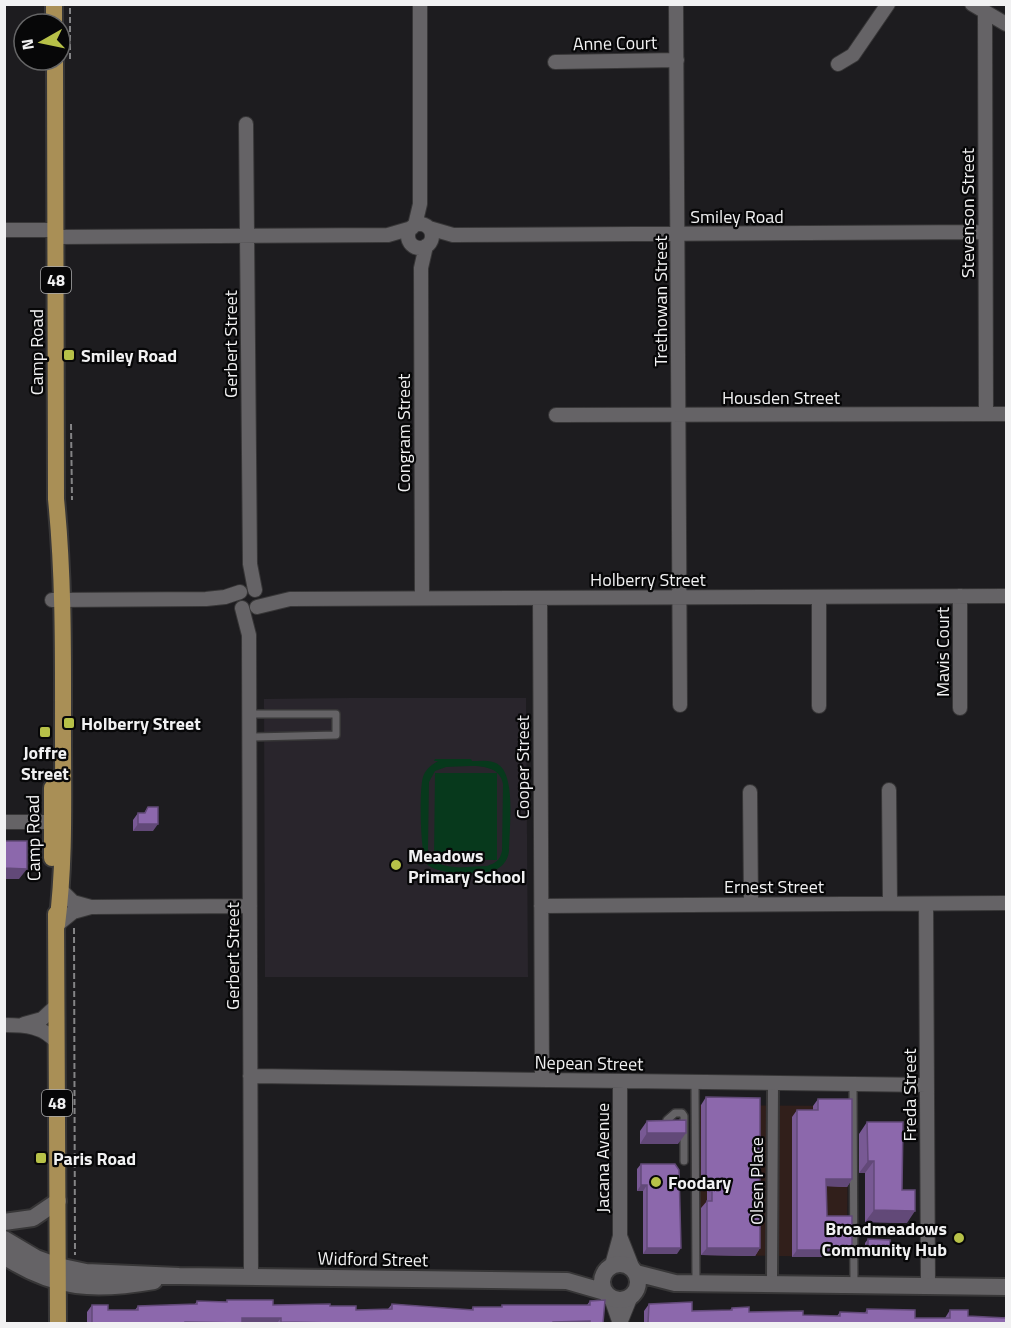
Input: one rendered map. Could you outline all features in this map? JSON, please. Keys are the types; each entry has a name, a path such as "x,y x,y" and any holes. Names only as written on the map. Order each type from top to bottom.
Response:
{"main road":[{"name":"Camp Road","path":"55,72 56,499 62,550 57,600 57,822 53,890 57,925 58,1323"},
{"name":"Camp Road","path":"57,822 62,891 57,925"}],"street":[{"path":"420,4 421,227"},
{"name":"Trethowan Street","path":"676,4 680,705"},
{"path":"838,64 853,56 888,4"},
{"path":"972,4 1006,24"},
{"name":"Stevenson Street","path":"985,12 986,414"},
{"name":"Anne Court","path":"555,62 677,60"},
{"name":"Gerbert Street","path":"246,124 249,591"},
{"path":"420,245 409,234 421,227"},
{"path":"4,230 56,233 388,235 421,227 432,234 420,245"},
{"name":"Smiley Road","path":"421,227 453,235 985,232"},
{"path":"388,235 420,245"},
{"name":"Smiley Road","path":"420,245 453,235"},
{"name":"Congram Street","path":"420,245 422,598"},
{"name":"Housden Street","path":"556,415 1006,414"},
{"path":"249,591 260,601 249,608 238,598 249,591"},
{"name":"Holberry Street","path":"57,600 206,599 249,591 290,598 1006,596"},
{"name":"Mavis Court","path":"960,596 960,708"},
{"path":"819,597 819,706"},
{"name":"Holberry Street","path":"206,599 249,608 290,598"},
{"name":"Cooper Street","path":"540,598 542,1080"},
{"name":"Gerbert Street","path":"249,608 252,1277"},
{"path":"889,790 890,903"},
{"path":"750,792 751,904"},
{"path":"4,822 57,822"},
{"path":"62,891 73,902 91,907"},
{"name":"Ernest Street","path":"541,906 1006,903"},
{"name":"Freda Street","path":"926,904 928,1286"},
{"path":"57,925 73,912 91,907 250,906"},
{"path":"4,1025 22,1025 42,1020 57,1005"},
{"path":"22,1025 42,1030 51,1035 57,1043"},
{"name":"Nepean Street","path":"250,1076 927,1085"},
{"name":"Jacana Avenue","path":"608,1267 620,1236 620,1081"},
{"name":"Olsen Place","path":"772,1278 773,1083"},
{"path":"4,1222 33,1218 58,1201"},
{"name":"Jacana Avenue","path":"620,1236 634,1271"},
{"path":"4,1239 58,1274"},
{"path":"4,1256 31,1272 58,1274"},
{"path":"621,1323 601,1281 608,1267 623,1263 634,1271 675,1283"},
{"name":"Widford Street","path":"567,1281 608,1267"},
{"path":"621,1323 638,1284 634,1271"},
{"name":"Widford Street","path":"58,1274 86,1272 179,1276 567,1281 608,1295"},
{"path":"608,1295 621,1300 651,1287 675,1283 1006,1287"}],"lane":[{"path":"250,714 336,714 336,735 250,737"},
{"path":"695,1082 696,1283"},
{"path":"853,1084 854,1285"},
{"path":"667,1120 675,1113 682,1113 684,1116 684,1161"}],"shaded area":[{"name":"Meadows Primary School","path":"526,698 528,977 265,977 264,699"},
{"path":"699,1105 848,1106 847,1257 700,1255"}],"green space":[{"path":"435,759 471,759 472,761 490,761 499,765 504,771 510,792 510,818 508,857 502,866 482,873 461,873 432,868 427,864 423,848 421,794 424,774 438,761 434,761","holes":["480,766 495,771 500,776 503,784 502,851 493,864 453,867 437,862 431,857 428,849 429,782 435,771 446,767"]},
{"path":"435,773 497,773 497,860 434,859"}],"building":[{"path":"148,807 158,807 158,824 138,824 138,813 145,813"},
{"path":"4,841 27,841 27,869 4,868"},
{"path":"706,1097 760,1098 760,1248 707,1248 707,1201 712,1201 712,1178 706,1178"},
{"path":"818,1099 852,1099 852,1179 826,1179 827,1216 852,1216 852,1250 797,1250 797,1110 818,1110"},
{"path":"686,1120 686,1133 647,1133 647,1121"},
{"path":"867,1122 903,1122 902,1190 915,1190 915,1211 874,1210 874,1161 868,1161"},
{"path":"641,1164 675,1164 679,1170 681,1248 647,1248 647,1185 641,1185"},
{"path":"868,1239 890,1240 890,1249 868,1249"},
{"path":"227,1300 273,1300 273,1305 356,1306 356,1310 392,1309 392,1304 473,1310 473,1307 502,1307 502,1305 590,1305 590,1301 605,1300 603,1323 590,1323 590,1321 336,1323 281,1322 281,1318 242,1318 242,1323 92,1323 92,1305 108,1305 108,1310 138,1310 138,1306 197,1304 197,1301 227,1302"},
{"path":"692,1302 692,1311 732,1310 732,1308 749,1307 749,1312 803,1311 803,1315 840,1316 840,1312 867,1313 867,1309 915,1310 915,1318 950,1318 950,1310 968,1310 968,1316 1006,1318 1006,1323 648,1323 649,1304"}],"place":[{"name":"Smiley Road","path":"69,355"},
{"name":"Holberry Street","path":"69,723"},
{"name":"Joffre Street","path":"45,732"},
{"name":"Meadows Primary School","path":"396,865"},
{"name":"Paris Road","path":"41,1158"},
{"name":"Foodary","path":"656,1182"},
{"name":"Broadmeadows Community Hub","path":"959,1238"}]}
